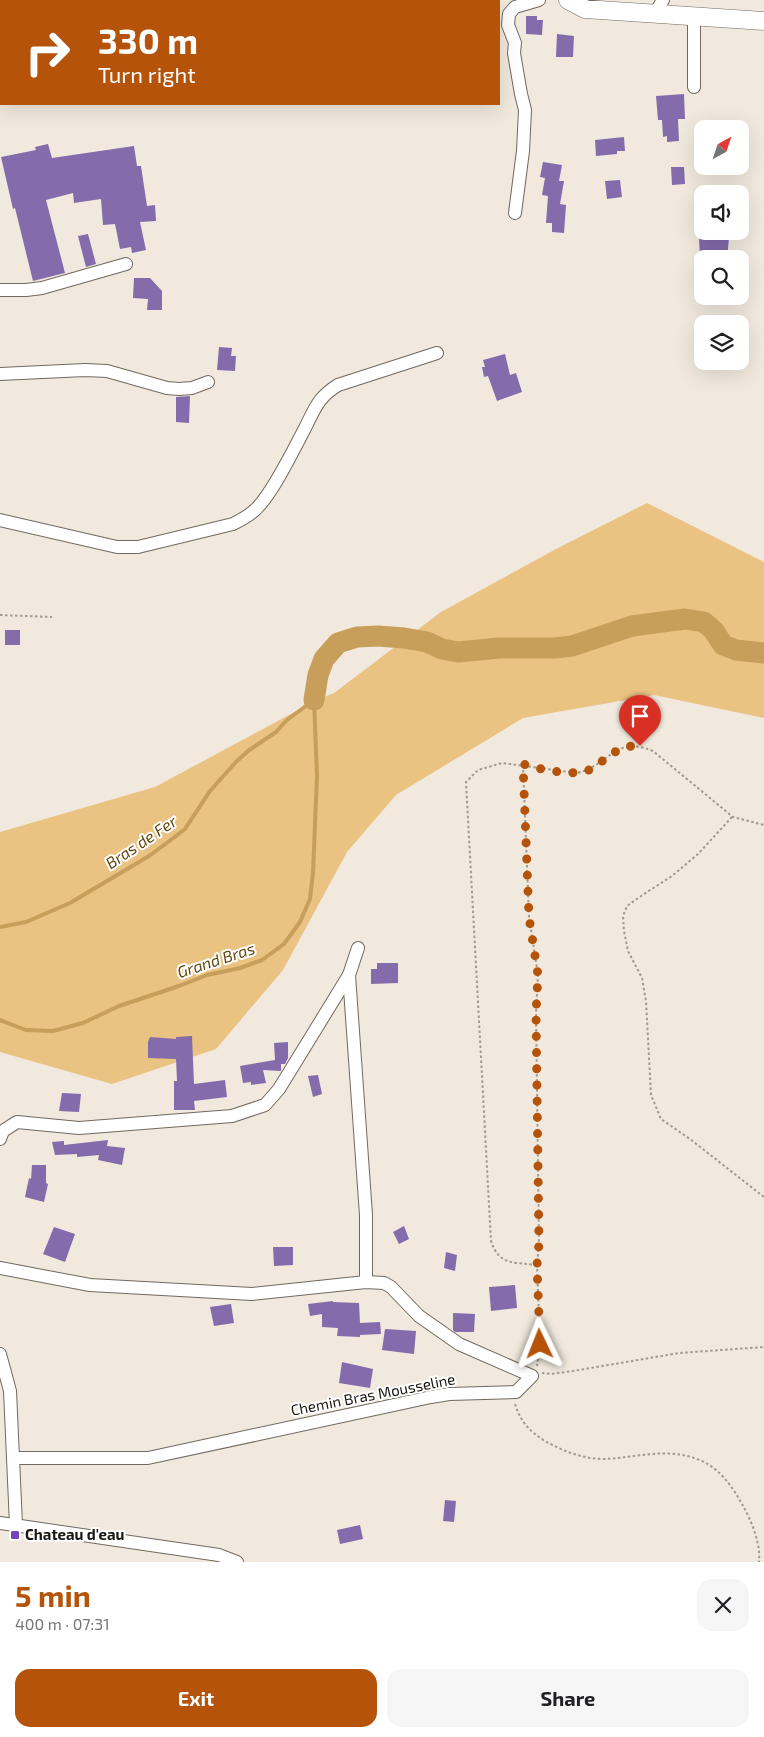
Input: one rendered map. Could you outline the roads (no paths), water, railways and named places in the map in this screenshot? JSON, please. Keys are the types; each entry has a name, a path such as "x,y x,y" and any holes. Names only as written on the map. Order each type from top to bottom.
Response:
{"street":[{"path":"515,213 524,143 525,110 514,53 515,43 508,25 509,14 515,7 539,0"},
{"path":"568,0 585,9 659,7 694,16 764,20"},
{"path":"694,16 694,87"},
{"path":"0,290 42,288 126,264"},
{"path":"0,520 117,547 138,547 233,524 258,508 271,489 314,407 326,392 338,385 437,352"},
{"path":"0,374 85,370 107,371 167,388 179,389 192,388 208,382"},
{"path":"0,1138 3,1131 17,1122 79,1128 232,1116 265,1105 279,1089 349,975 358,948"},
{"path":"0,1268 90,1285 252,1294 366,1282 366,1215 349,975"},
{"name":"Chemin Bras Mousseline","path":"13,1458 148,1458 431,1397 449,1394 516,1392 532,1376 459,1344 419,1316 391,1287 384,1284 366,1282"},
{"path":"0,1354 10,1391 16,1525"},
{"path":"0,1523 219,1555 237,1562"}],"waterway":[{"path":"314,700 318,675 324,659 338,643 357,637 404,638 427,642 442,649 458,652 499,648 555,648 572,646 632,626 685,619 704,622 714,631 723,645 736,650 764,653"},
{"name":"Bras de Fer","path":"0,927 26,922 70,903 149,856 185,829 210,791 236,762 314,700"},
{"name":"Grand Bras","path":"0,1020 26,1030 53,1031 83,1023 119,1006 207,975 240,968 262,960 284,944 300,922 310,899 313,873 317,776 314,700"}],"place":[{"name":"Chateau d'eau","path":"15,1535"}]}
